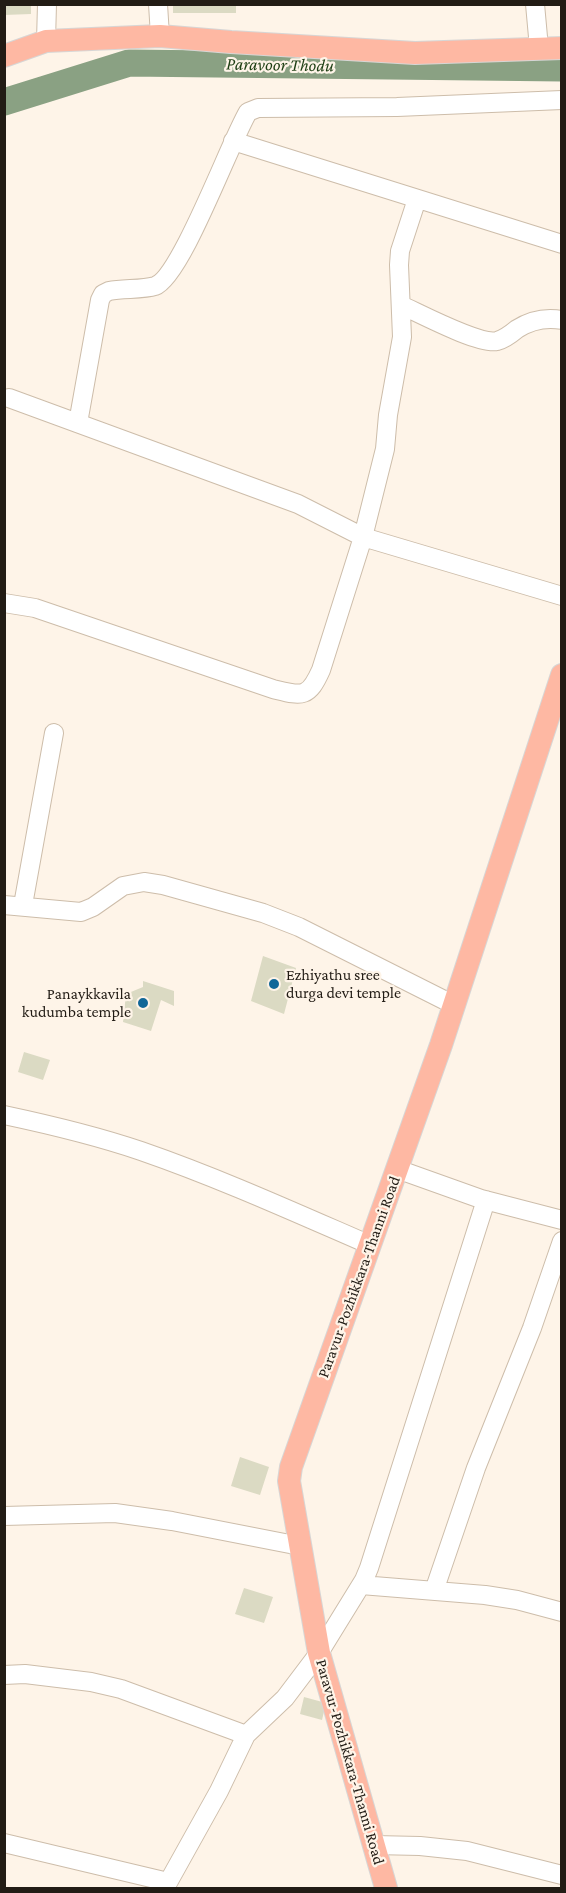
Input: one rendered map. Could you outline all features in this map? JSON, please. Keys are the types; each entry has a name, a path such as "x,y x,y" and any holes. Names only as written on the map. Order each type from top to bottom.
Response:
{"main road":[{"path":"4,56 46,41 160,36 415,53 561,48"},
{"name":"Paravur-Pozhikkara-Thanni Road","path":"386,1888 319,1653 290,1493 291,1467 454,1005 561,675"}],"street":[{"path":"46,4 46,41"},
{"path":"158,4 160,36"},
{"path":"536,4 539,48"},
{"path":"78,423 100,300 103,294 109,291 155,285 172,271 248,112 258,108 397,107 561,100"},
{"path":"233,141 561,244"},
{"path":"4,603 35,608 273,689 295,694 305,693 314,686 363,537 385,449 388,415 402,337 400,251 417,199"},
{"path":"401,305 472,337 489,342 507,338 533,320 550,318 561,320"},
{"path":"9,398 298,504 363,537 561,596"},
{"path":"23,905 54,734"},
{"path":"4,905 81,912 93,907 123,886 144,882 163,885 263,913 299,927 454,1005"},
{"path":"4,1115 74,1131 140,1151 228,1183 370,1245"},
{"path":"397,1169 486,1200 561,1220"},
{"path":"4,1843 166,1887 219,1791 246,1735 285,1698 319,1653 369,1569 486,1200"},
{"path":"434,1591 476,1468 532,1328 560,1250"},
{"path":"4,1516 115,1513 172,1521 300,1546"},
{"path":"361,1585 485,1595 517,1600 561,1612"},
{"path":"5,1678 25,1674 92,1682 121,1689 246,1735"},
{"path":"374,1845 420,1846 467,1851 561,1875"}],"building":[{"path":"4,4 31,4 31,14 4,15"},
{"path":"173,4 236,4 236,13 173,13"},
{"name":"Ezhiyathu sree durga devi temple","path":"263,956 296,968 284,1014 251,1001"},
{"name":"Panaykkavila kudumba temple","path":"143,981 174,991 174,1006 161,1000 151,1031 123,1022 126,994 143,987"},
{"path":"24,1052 50,1060 43,1080 18,1072"},
{"path":"240,1457 269,1467 260,1495 231,1486"},
{"path":"244,1588 273,1597 264,1623 235,1614"},
{"path":"304,1697 326,1703 322,1720 300,1714"}],"waterway":[{"name":"Paravoor Thodu","path":"4,102 129,63 562,68"}],"place":[{"name":"Ezhiyathu sree durga devi temple","path":"274,984"},
{"name":"Panaykkavila kudumba temple","path":"143,1003"}]}
